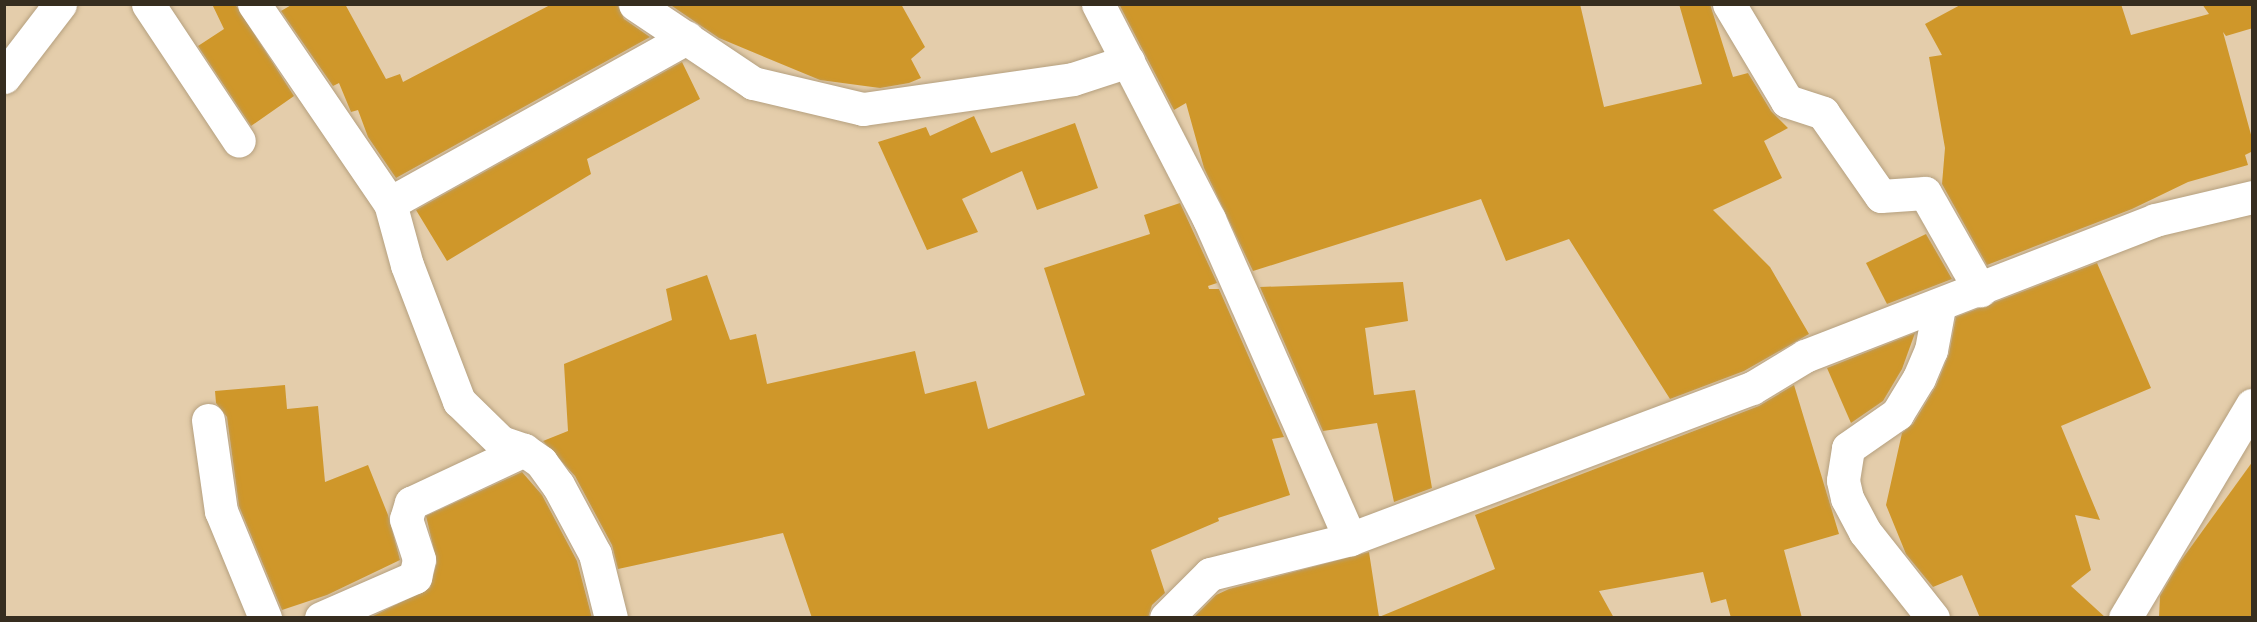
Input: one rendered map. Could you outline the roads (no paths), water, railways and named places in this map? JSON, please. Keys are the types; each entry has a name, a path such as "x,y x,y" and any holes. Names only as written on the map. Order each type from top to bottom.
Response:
{"street":[{"path":"4,77 60,4"},
{"path":"148,4 239,141"},
{"path":"254,4 390,203 407,265 459,401 501,442 524,450 541,462 558,485 595,554 611,618"},
{"path":"635,4 753,83 863,109 1073,79 1128,61"},
{"path":"1098,4 1209,219 1350,538"},
{"path":"1729,4 1787,101 1823,112 1881,196 1925,193 1980,290"},
{"path":"390,203 687,38"},
{"path":"1166,618 1210,573 1350,538 1752,388 1805,356 1939,307 2155,220 2253,197"},
{"path":"1933,618 1865,532 1847,498 1844,464 1848,448 1897,414 1919,378 1931,350 1939,307"},
{"path":"2125,618 2253,405"},
{"path":"208,420 221,512 265,618"},
{"path":"321,618 415,577 419,559 406,519 411,503 524,450"}]}
